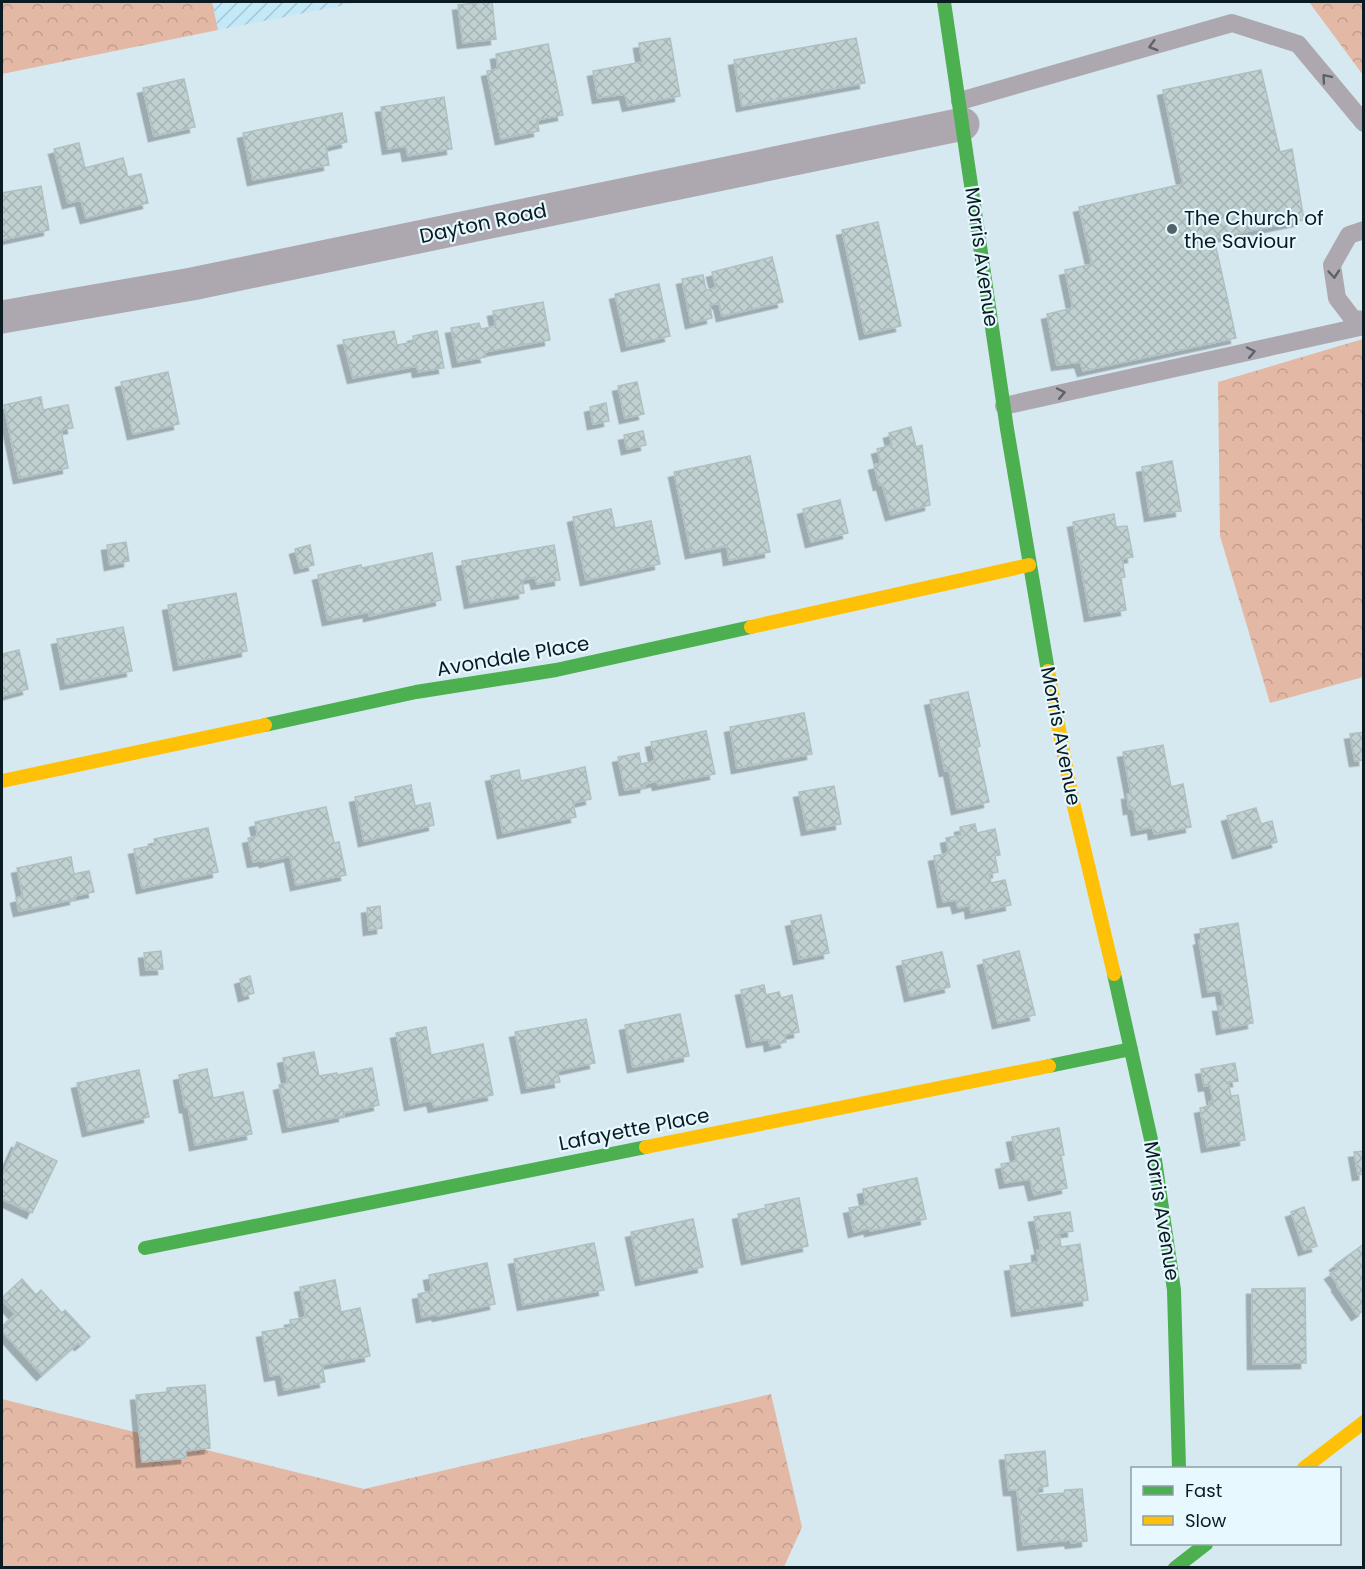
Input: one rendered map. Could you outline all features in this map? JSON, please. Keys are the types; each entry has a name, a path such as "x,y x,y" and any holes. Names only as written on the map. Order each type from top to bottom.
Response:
{"street":[{"name":"Morris Avenue","path":"944,2 1040,630 1072,798 1106,937 1154,1153 1174,1290 1179,1467"},
{"name":"Dayton Road","path":"2,317 192,284 961,112"},
{"name":"Avondale Place","path":"2,781 416,692 556,670 1029,565"},
{"name":"Lafayette Place","path":"145,1248 1131,1049"},
{"path":"1305,1467 1364,1422"},
{"path":"1174,1545 1174,1568"},
{"path":"1174,1568 1205,1545"}],"lane":[{"path":"961,112 1232,23 1298,44 1364,123"},
{"path":"1364,230 1349,235 1332,265 1337,298 1353,319 1364,320"},
{"path":"1004,406 1364,327"}],"shaded area":[{"path":"212,2 360,2 218,30"}],"green space":[{"path":"2,2 212,2 218,30 2,74"},
{"path":"1309,2 1363,2 1363,75"},
{"path":"1363,339 1363,677 1270,703 1220,536 1218,382"},
{"path":"771,1394 802,1527 784,1567 2,1568 2,1399 364,1489"}],"building":[{"path":"492,2 496,39 463,43 458,5"},
{"path":"670,38 680,96 628,106 625,94 598,98 593,71 642,62 639,43"},
{"path":"856,38 865,83 742,106 734,60"},
{"path":"548,44 563,115 537,120 539,131 501,139 487,71 498,69 496,54"},
{"name":"The Church of the Saviour","path":"1261,70 1280,152 1292,149 1304,220 1214,238 1236,338 1083,371 1080,362 1057,365 1047,314 1073,308 1065,270 1092,264 1079,207 1183,184 1163,90"},
{"path":"184,79 195,127 154,136 143,88"},
{"path":"444,97 452,149 408,156 406,146 388,149 381,107"},
{"path":"342,113 347,142 326,147 329,165 253,180 243,133"},
{"path":"79,143 85,168 123,158 128,177 141,174 148,203 86,218 81,200 68,203 54,149"},
{"path":"41,186 49,230 2,240 2,193"},
{"path":"878,222 901,326 865,334 842,230"},
{"path":"772,257 783,302 722,316 719,303 710,305 712,318 691,323 682,279 703,275 706,290 716,288 712,272"},
{"path":"659,284 670,336 627,346 615,294"},
{"path":"543,302 550,340 484,352 486,357 458,362 451,328 479,323 481,329 496,326 493,311"},
{"path":"394,331 397,345 414,342 413,336 437,331 444,368 418,372 417,366 353,378 343,340"},
{"path":"168,372 179,424 133,434 121,382"},
{"path":"637,382 644,414 625,418 618,386"},
{"path":"41,397 43,410 68,405 73,428 61,430 68,468 19,478 4,405"},
{"path":"606,403 609,421 593,424 590,407"},
{"path":"911,427 916,447 922,445 930,505 891,515 874,465 881,463 877,449 892,445 889,433"},
{"path":"643,431 646,445 627,449 624,435"},
{"path":"750,456 770,552 729,560 727,546 691,553 674,472"},
{"path":"1172,461 1181,511 1150,516 1142,467"},
{"path":"840,500 848,533 811,542 803,509"},
{"path":"611,509 615,528 651,521 660,564 586,580 573,517"},
{"path":"1114,514 1116,527 1127,526 1133,557 1122,559 1125,577 1121,578 1126,610 1090,616 1073,522"},
{"path":"126,542 129,561 110,565 107,545"},
{"path":"310,545 314,565 300,568 295,549"},
{"path":"554,545 560,580 537,584 535,577 522,580 524,593 470,603 462,561"},
{"path":"432,553 441,600 369,616 369,612 328,620 318,575"},
{"path":"236,593 247,651 179,665 168,605"},
{"path":"123,627 132,671 66,684 57,639"},
{"path":"19,650 28,689 2,696 2,654"},
{"path":"968,692 989,802 957,809 949,770 945,771 930,700"},
{"path":"804,713 812,754 737,768 730,727"},
{"path":"706,731 715,774 658,785 657,781 645,784 645,787 625,790 618,757 639,753 641,764 655,761 651,742"},
{"path":"1364,732 1364,760 1355,761 1350,734"},
{"path":"1163,745 1171,787 1183,784 1191,827 1154,834 1153,827 1137,830 1133,808 1129,809 1127,794 1131,794 1123,752"},
{"path":"585,767 591,799 573,803 576,817 503,833 491,776 519,770 521,781"},
{"path":"411,785 415,806 430,803 434,825 364,841 355,797"},
{"path":"834,786 841,824 807,830 799,792"},
{"path":"326,807 334,843 339,842 346,875 296,885 290,856 265,862 265,860 253,862 248,838 258,836 255,822"},
{"path":"1256,808 1261,824 1272,821 1277,842 1238,853 1227,816"},
{"path":"975,824 977,833 995,829 1000,855 995,856 998,872 989,874 991,883 1005,880 1011,905 971,913 970,905 958,908 956,900 943,902 934,856 949,853 946,838 961,835 960,827"},
{"path":"208,828 218,872 142,888 134,849 156,845 154,839"},
{"path":"71,857 74,874 89,871 94,892 74,896 75,899 19,911 16,898 23,896 17,868"},
{"path":"380,906 382,928 369,930 367,908"},
{"path":"821,915 829,953 799,959 791,921"},
{"path":"1238,923 1253,1023 1222,1029 1218,1006 1224,1006 1221,990 1208,992 1199,940 1202,939 1200,929"},
{"path":"161,951 163,969 146,970 144,953"},
{"path":"1019,951 1035,1015 998,1023 983,960"},
{"path":"942,952 950,987 910,996 902,961"},
{"path":"250,976 254,993 244,996 240,979"},
{"path":"764,985 766,995 779,992 781,998 792,995 799,1032 784,1035 786,1042 770,1046 769,1039 752,1042 741,990"},
{"path":"680,1014 689,1056 633,1067 625,1025"},
{"path":"586,1019 595,1063 557,1071 560,1082 527,1088 515,1032"},
{"path":"426,1027 431,1055 483,1044 493,1095 434,1107 432,1100 410,1105 396,1033"},
{"path":"314,1052 319,1076 372,1068 379,1105 343,1113 344,1116 288,1127 279,1085 288,1083 283,1058"},
{"path":"1235,1063 1238,1081 1228,1082 1231,1096 1238,1095 1245,1140 1207,1147 1200,1108 1210,1106 1209,1102 1213,1101 1210,1085 1204,1086 1201,1069"},
{"path":"207,1069 213,1098 243,1092 252,1134 195,1145 188,1106 185,1107 179,1075"},
{"path":"139,1070 149,1117 88,1131 77,1083"},
{"path":"1059,1128 1067,1188 1034,1195 1030,1179 1005,1183 1001,1164 1017,1161 1012,1137"},
{"path":"17,1142 57,1161 32,1213 2,1199 2,1176"},
{"path":"1364,1151 1364,1174 1358,1175 1354,1152"},
{"path":"917,1178 926,1219 870,1231 870,1228 854,1232 849,1208 866,1205 863,1189"},
{"path":"799,1198 808,1246 747,1259 738,1214 766,1208 765,1205"},
{"path":"1304,1207 1317,1246 1304,1250 1291,1212"},
{"path":"1070,1212 1073,1231 1059,1233 1061,1247 1080,1244 1088,1300 1017,1311 1010,1266 1038,1262 1037,1250 1041,1250 1034,1217"},
{"path":"693,1219 703,1267 641,1280 631,1232"},
{"path":"594,1243 604,1290 523,1305 514,1259"},
{"path":"1364,1244 1364,1310 1357,1315 1330,1274 1338,1269 1335,1265"},
{"path":"487,1263 495,1304 438,1316 437,1314 422,1317 418,1294 432,1291 429,1275"},
{"path":"22,1279 36,1295 41,1290 62,1313 65,1310 90,1337 80,1345 78,1343 42,1375 2,1331 2,1327 15,1314 2,1298"},
{"path":"335,1280 341,1312 360,1308 370,1356 322,1365 325,1382 284,1390 281,1374 270,1376 262,1332 291,1327 290,1320 306,1317 300,1287"},
{"path":"1305,1288 1306,1363 1253,1364 1252,1289"},
{"path":"205,1385 210,1448 186,1451 186,1458 142,1462 136,1395 167,1392 167,1388"},
{"path":"1045,1451 1048,1486 1038,1488 1038,1495 1082,1489 1087,1541 1071,1543 1070,1540 1023,1545 1017,1490 1009,1490 1005,1455"}],"traffic: fast":[{"path":"944,2 1007,429 1048,671"},
{"path":"265,725 416,692 556,670 751,627"},
{"path":"1114,974 1154,1153 1174,1290 1179,1467"},
{"path":"1049,1066 1131,1049"},
{"path":"145,1248 646,1147"},
{"path":"1175,1568 1205,1545"}],"traffic: slow":[{"path":"751,627 1029,565"},
{"path":"1048,671 1072,798 1114,974"},
{"path":"2,781 265,725"},
{"path":"646,1147 1049,1066"},
{"path":"1305,1467 1364,1422"}],"place":[{"name":"The Church of the Saviour","path":"1172,229"}]}
